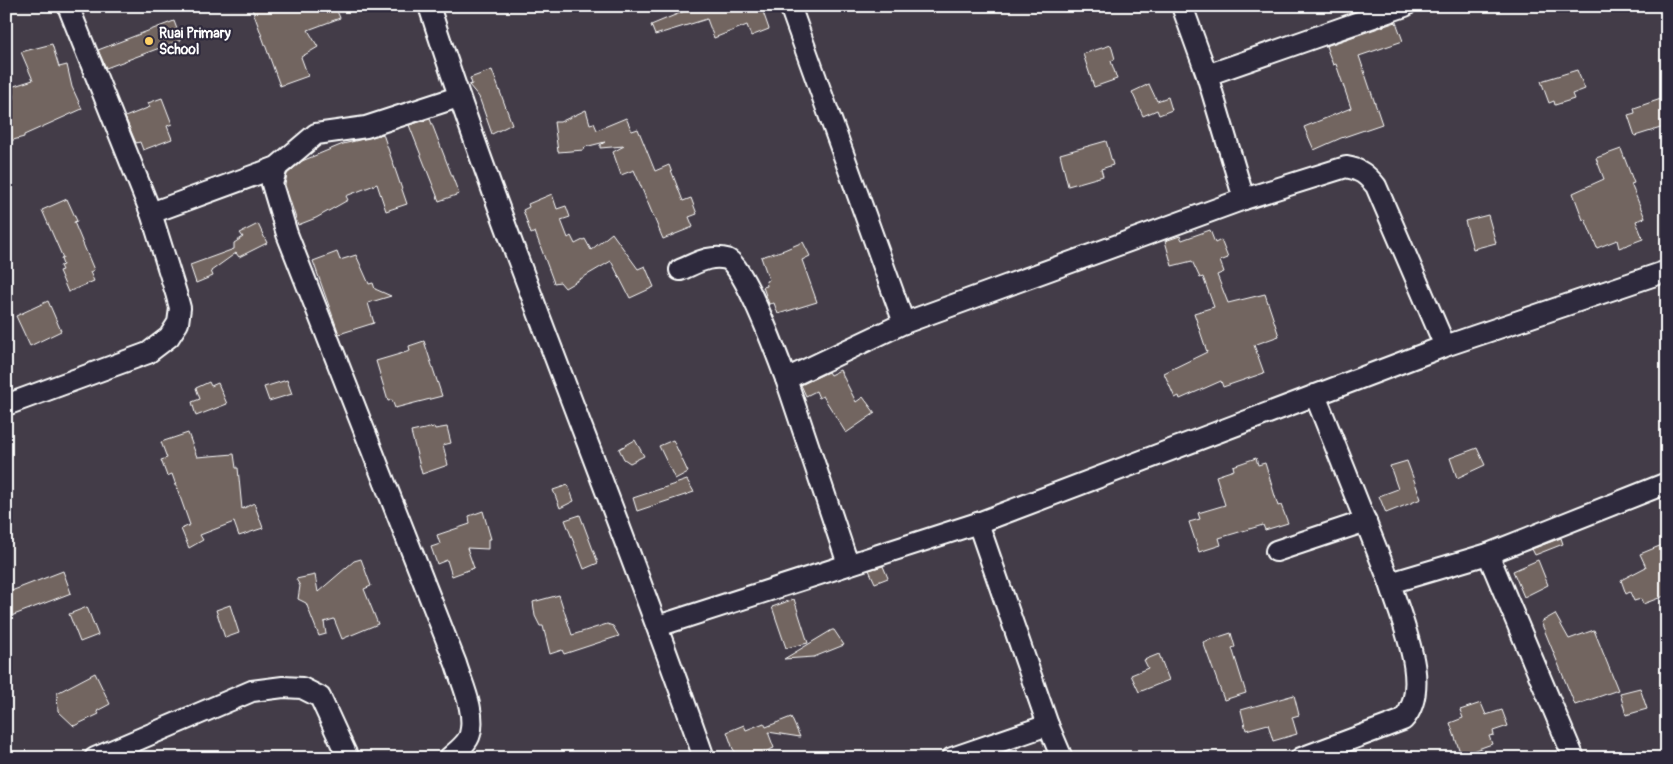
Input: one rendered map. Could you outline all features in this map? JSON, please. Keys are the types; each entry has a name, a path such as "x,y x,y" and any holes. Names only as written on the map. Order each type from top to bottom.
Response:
{"street":[{"path":"6,405 148,353 169,337 178,323 180,308 151,213 68,6"},
{"path":"428,6 458,97 658,626 704,758"},
{"path":"790,6 904,323"},
{"path":"1182,6 1207,74 1244,199"},
{"path":"1207,74 1405,6"},
{"path":"151,213 277,168 316,134 366,127 458,97"},
{"path":"786,378 904,323 1244,199 1346,166 1357,169 1368,176 1376,186 1445,346"},
{"path":"277,168 272,184 287,234 456,664 466,696 472,718 470,735 449,758"},
{"path":"680,270 712,256 729,260 734,264 751,294 786,378 848,564"},
{"path":"658,626 978,523 1445,346 1667,271"},
{"path":"1301,758 1403,720 1411,712 1417,681 1415,665 1390,583 1315,394"},
{"path":"1390,583 1488,554 1667,483"},
{"path":"1276,551 1366,521"},
{"path":"978,523 1048,725 1062,758"},
{"path":"1488,554 1574,758"},
{"path":"95,758 252,691 283,687 302,688 320,697 348,758"},
{"path":"952,758 1048,725"}],"building":[{"path":"251,6 335,6 340,18 308,30 318,47 301,57 308,76 280,86"},
{"path":"697,6 761,6 769,29 751,36 747,25 714,38 707,19 655,35 651,25"},
{"path":"174,21 181,40 106,68 98,50"},
{"path":"1396,22 1403,41 1359,56 1382,124 1341,138 1314,150 1304,127 1351,108 1336,64 1333,65 1326,46"},
{"path":"52,44 59,67 67,65 72,87 82,109 24,135 24,137 6,142 6,101 14,98 11,87 33,80 21,52"},
{"path":"1111,45 1115,59 1111,61 1117,79 1094,87 1083,54"},
{"path":"492,70 512,124 492,134 479,97 469,85 472,84 470,78"},
{"path":"1577,70 1585,89 1572,94 1574,99 1555,105 1554,101 1549,103 1541,81"},
{"path":"1149,84 1157,101 1168,97 1172,110 1159,115 1157,110 1143,116 1132,92"},
{"path":"1667,97 1667,126 1635,136 1628,115 1635,113 1634,108"},
{"path":"162,98 172,124 167,126 172,139 143,150 140,142 136,143 125,117 150,107 148,103"},
{"path":"586,110 590,124 594,123 597,130 626,118 632,131 638,129 655,171 669,165 683,201 691,198 697,214 689,217 693,227 663,239 634,170 621,175 613,152 624,146 600,148 600,145 605,142 585,147 584,150 558,152 554,122 560,122"},
{"path":"430,119 459,194 439,201 409,125"},
{"path":"383,134 407,204 386,211 377,184 346,196 348,200 316,218 298,225 285,185 287,174 302,161 343,144"},
{"path":"1106,141 1113,165 1101,169 1103,176 1068,186 1060,154"},
{"path":"1621,149 1634,183 1631,184 1645,218 1636,221 1643,239 1619,248 1617,240 1597,248 1585,219 1583,220 1573,193 1604,179 1596,158"},
{"path":"552,194 557,209 566,206 570,217 561,220 568,238 571,236 575,244 585,239 591,250 612,233 638,269 645,266 654,287 630,298 611,261 565,288 560,282 554,283 535,232 531,234 523,210 529,207 528,204"},
{"path":"67,199 77,221 74,222 94,270 90,272 94,281 68,292 59,271 62,270 60,266 63,265 61,259 63,258 42,210"},
{"path":"1488,215 1496,243 1473,249 1465,221"},
{"path":"258,224 267,243 239,257 236,253 211,271 213,276 196,283 190,265 234,249 234,243 243,237 240,233"},
{"path":"1210,230 1215,243 1221,240 1228,258 1220,261 1224,272 1217,275 1228,303 1265,294 1279,336 1254,345 1264,373 1223,387 1221,381 1180,399 1179,396 1175,398 1164,373 1207,352 1194,313 1214,307 1203,277 1200,278 1192,261 1172,266 1165,241 1180,236 1182,240"},
{"path":"803,242 810,256 802,260 817,302 778,314 774,303 769,304 763,287 767,286 766,281 769,280 761,257"},
{"path":"337,252 340,260 356,255 369,284 373,283 375,289 391,296 368,303 374,323 339,334 313,261"},
{"path":"48,301 61,331 30,346 16,316"},
{"path":"424,341 442,396 395,408 392,400 388,401 376,361 410,351 409,346"},
{"path":"840,370 856,402 863,397 875,413 846,433 823,396 819,398 816,391 806,396 801,385 828,372 830,375"},
{"path":"287,380 292,394 269,401 264,387"},
{"path":"209,382 211,386 218,383 227,404 196,416 192,402 200,399 196,388"},
{"path":"434,427 435,429 447,427 451,443 443,445 448,465 422,474 411,432"},
{"path":"188,433 197,457 234,454 236,468 238,468 242,509 254,503 263,528 239,536 234,522 200,535 203,540 189,548 181,529 190,525 172,474 167,476 161,460 167,458 161,442"},
{"path":"635,440 644,456 630,463 624,459 619,449"},
{"path":"673,440 688,472 675,479 659,446"},
{"path":"1477,448 1485,465 1457,478 1450,458"},
{"path":"1256,458 1258,465 1265,463 1278,506 1281,505 1288,523 1265,530 1263,525 1219,538 1221,545 1199,552 1189,522 1200,519 1198,513 1225,505 1216,476 1234,470 1233,466"},
{"path":"1407,461 1421,499 1386,513 1379,496 1398,489 1390,466"},
{"path":"687,480 694,492 637,511 633,498"},
{"path":"568,485 574,501 560,508 553,490"},
{"path":"483,511 491,539 488,539 488,549 467,548 474,568 452,576 447,560 437,564 431,547 440,544 437,535 470,524 469,516"},
{"path":"580,515 598,563 584,569 565,520"},
{"path":"1561,538 1563,544 1535,555 1532,549"},
{"path":"1662,545 1663,548 1667,546 1667,595 1643,604 1641,599 1634,601 1630,592 1626,594 1621,580 1646,567 1640,554"},
{"path":"361,559 371,586 364,589 378,624 342,639 334,619 324,622 326,634 319,636 306,603 298,599 300,586 296,579 315,575 318,592 354,561"},
{"path":"1538,560 1548,585 1524,597 1513,571"},
{"path":"883,566 888,578 875,583 869,570"},
{"path":"63,571 71,593 6,618 6,593"},
{"path":"559,595 572,635 607,624 613,626 619,636 564,654 562,650 550,654 543,626 540,626 535,616 533,602"},
{"path":"794,599 808,643 786,648 772,607"},
{"path":"230,605 239,633 225,638 216,610"},
{"path":"87,607 98,635 80,642 69,614"},
{"path":"1555,614 1569,639 1594,630 1618,690 1575,705 1541,622"},
{"path":"834,630 844,645 814,657 784,659"},
{"path":"1231,633 1235,647 1232,648 1246,693 1224,700 1203,642"},
{"path":"1159,654 1169,680 1139,692 1131,675 1148,668 1144,660"},
{"path":"95,673 110,704 97,711 99,714 74,726 58,711 57,693"},
{"path":"1640,688 1647,709 1626,715 1620,693"},
{"path":"1294,695 1299,715 1292,717 1297,734 1273,741 1268,724 1246,730 1241,710"},
{"path":"1481,703 1486,715 1502,710 1508,726 1493,731 1494,735 1489,736 1492,744 1461,755 1450,723 1463,718 1460,710"},
{"path":"791,717 800,737 768,732 774,748 750,758 740,758 733,749 727,732 744,725 746,730 764,723 766,727"}],"place":[{"name":"Ruai Primary School","path":"149,41"}]}
